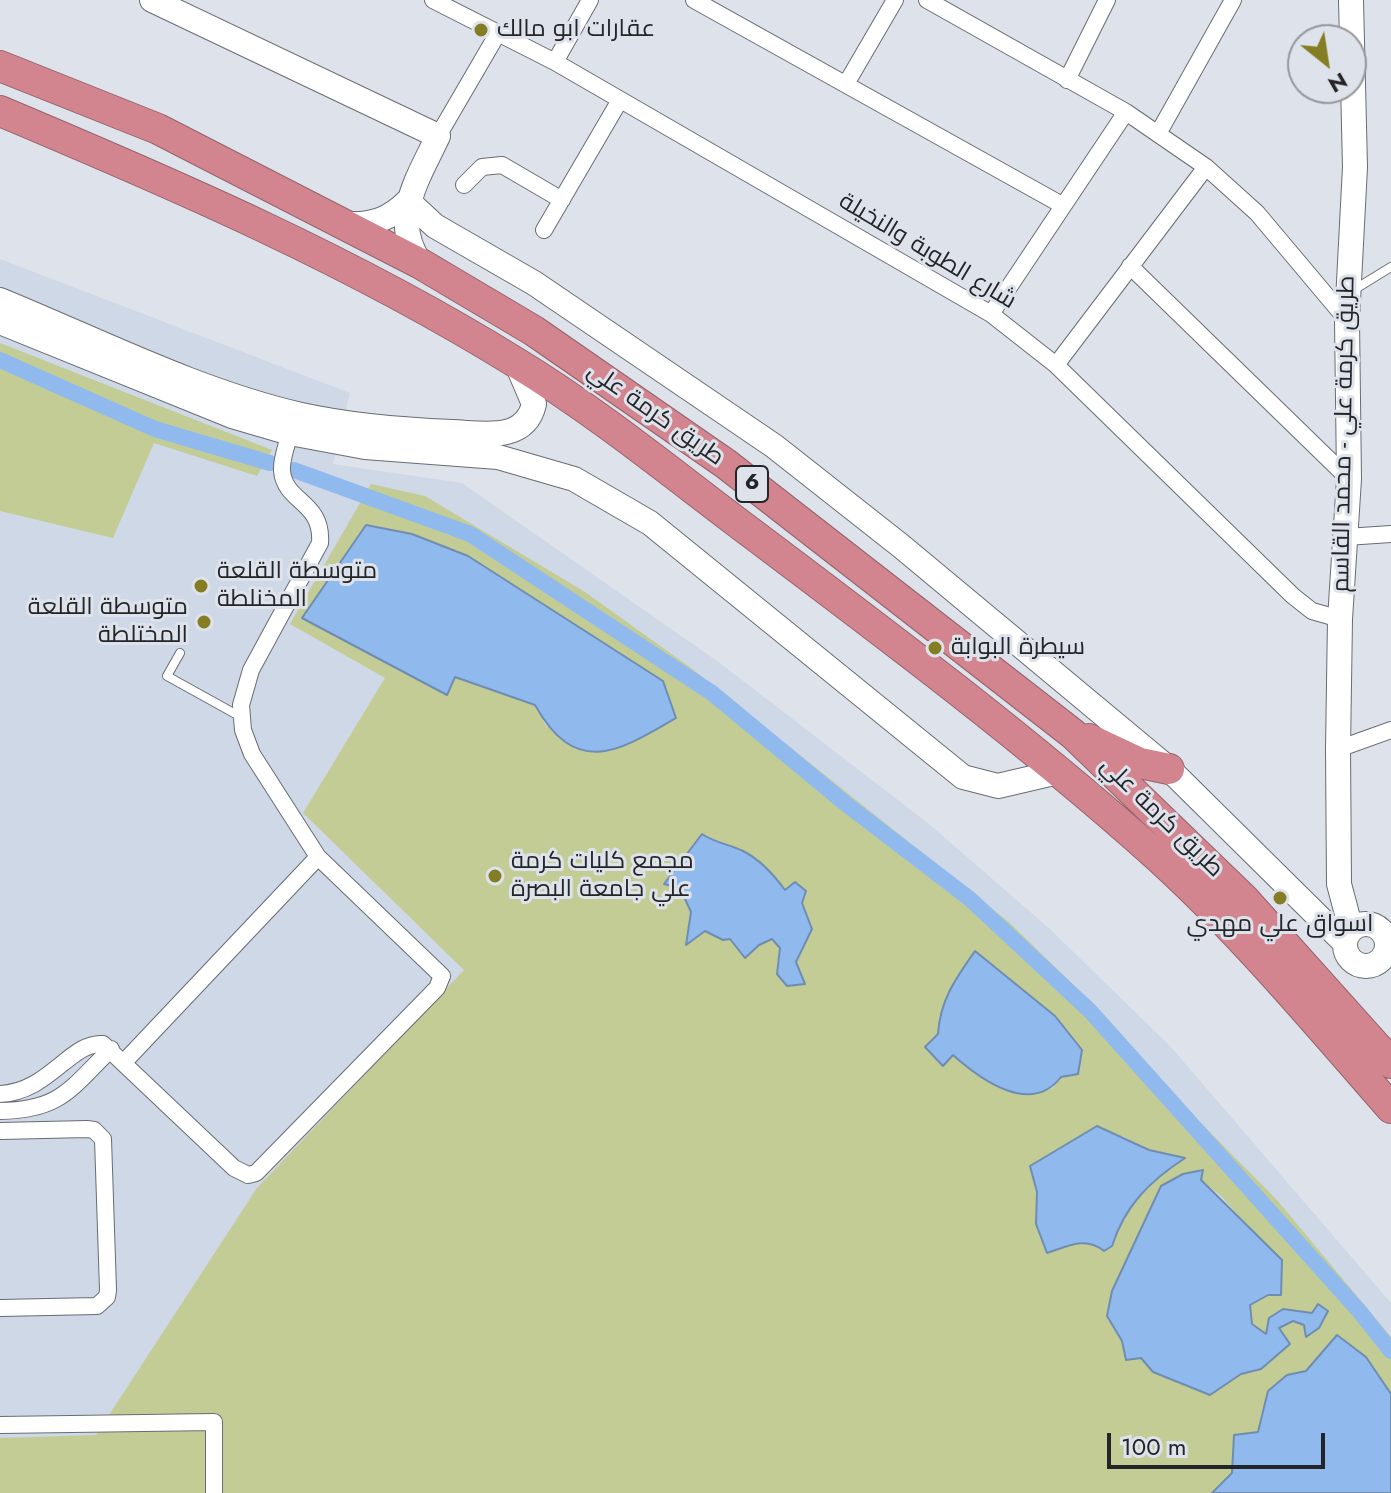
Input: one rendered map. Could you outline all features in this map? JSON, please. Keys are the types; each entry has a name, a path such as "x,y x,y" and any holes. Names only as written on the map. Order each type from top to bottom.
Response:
{"highway":[{"name":"طريق كرمة علي","path":"0,66 158,129 421,264 534,331 779,504 1073,734 1225,880 1391,1063"},
{"name":"طريق كرمة علي","path":"0,111 140,170 330,258 516,362 610,426 793,564 1058,772 1149,849 1233,931 1391,1108"},
{"path":"754,536 779,504"},
{"path":"793,564 801,546 816,534"},
{"path":"1073,734 1098,741 1140,763 1169,769"}],"main road":[{"path":"152,0 438,136 408,201 408,241 421,264"},
{"name":"طريق كرمة علي - محمد القاسم","path":"1348,936 1339,868 1338,749 1340,619 1349,479 1347,320 1355,167 1351,0"},
{"path":"348,224 387,218 408,201"},
{"path":"408,201 435,226 534,283 774,446 1041,660 1169,769 1298,895 1348,936"},
{"path":"0,300 259,414 290,433 365,447 498,457 574,479 650,523 963,777 998,786 1058,772"},
{"path":"0,322 259,414 369,427 505,433 525,424 534,404 516,362"},
{"path":"1298,895 1311,896 1323,891 1339,868"},
{"path":"1369,923 1387,949 1370,966 1356,964 1347,955 1348,936 1369,923"}],"street":[{"name":"شارع الطوبة والنخيلة","path":"433,0 452,5 555,62 991,314 1056,365 1293,596 1312,611 1340,619"},
{"path":"555,62 590,0"},
{"path":"694,0 1062,205"},
{"path":"846,84 895,0"},
{"path":"927,0 1126,112 1206,167 1257,213 1347,320"},
{"path":"1067,80 1107,0"},
{"path":"1159,132 1233,0"},
{"path":"438,136 498,33"},
{"path":"544,230 620,100"},
{"path":"991,314 1126,112"},
{"path":"464,185 482,167 502,165 562,200"},
{"path":"1056,365 1206,167"},
{"path":"1130,266 1349,479"},
{"path":"0,1094 35,1086 87,1046 103,1044 125,1061 234,1168 248,1175 262,1167 437,988 442,976 440,970 318,857 252,754 241,717 243,693 251,670 320,543 318,518 309,504 290,490 283,476 290,433"},
{"path":"1346,537 1391,534"},
{"path":"1338,749 1391,730"},
{"path":"125,1061 318,857"},
{"path":"0,1111 49,1105 111,1049"},
{"path":"44,1130 49,1105"},
{"path":"0,1131 94,1130 103,1139 107,1297 97,1306 0,1308"},
{"path":"0,1425 214,1422 214,1493"}],"lane":[{"path":"1348,294 1391,267"},
{"path":"180,653 167,676 241,717"}],"shaded area":[{"name":"مجمع كليات كرمة علي جامعة البصرة","path":"0,259 350,393 333,464 462,483 720,663 929,824 1050,929 1171,1047 1391,1303 1391,1493 0,1493"}],"green space":[{"path":"0,343 272,450 257,476 154,443 113,538 0,511"},
{"path":"371,484 425,496 585,592 691,668 1010,923 1103,1014 1194,1116 1277,1200 1391,1337 1391,1394 1366,1357 1337,1336 1306,1371 1287,1376 1262,1410 1258,1432 1235,1435 1232,1473 1212,1493 0,1493 0,1438 96,1435 257,1188 464,970 303,813 385,678 290,624","holes":["468,556 541,603 547,728 535,705 455,677 446,694","702,834 743,851 772,872 785,890 795,882 812,929 787,986 777,974 780,948 772,939 755,943 738,942 705,931 687,944 691,912 680,888 665,884","939,1015 1061,1077 1052,1089 969,1069 953,1054 943,1066","1123,1136 1149,1150 1184,1159 1160,1176 1140,1196 1124,1219 1112,1246 1077,1243 1047,1253 1031,1166 1063,1147","1202,1170 1201,1180 1222,1197 1247,1226 1268,1295 1250,1305 1251,1324 1266,1335 1301,1312 1312,1313 1306,1336 1304,1325 1292,1321 1278,1328 1290,1344 1261,1369 1241,1374 1210,1395 1153,1372 1141,1358 1126,1360 1112,1291 1143,1231 1151,1205 1183,1174"]}],"water":[{"path":"366,525 412,534 468,556 663,681 676,718 617,748 599,752 582,750 566,743 550,728 535,705 455,677 447,695 302,618"},
{"path":"702,834 750,855 767,868 785,890 795,882 806,891 802,903 812,929 796,962 805,984 787,986 777,974 780,948 772,939 759,945 745,958 730,939 723,940 705,931 686,945 691,912 680,888 664,884"},
{"path":"975,951 1055,1016 1082,1050 1078,1074 1061,1077 1049,1088 1035,1094 1021,1094 992,1083 953,1055 943,1066 925,1047 938,1034 946,1000 955,980"},
{"path":"1097,1126 1149,1150 1185,1158 1140,1195 1124,1218 1112,1246 1104,1251 1084,1243 1047,1253 1036,1224 1037,1192 1030,1166"},
{"path":"1203,1170 1201,1180 1282,1260 1281,1295 1268,1295 1250,1305 1252,1324 1266,1334 1269,1318 1283,1309 1312,1313 1318,1304 1328,1311 1319,1328 1306,1337 1304,1325 1293,1321 1279,1328 1290,1344 1261,1369 1241,1374 1210,1395 1153,1372 1141,1358 1126,1360 1122,1341 1107,1316 1112,1291 1161,1186 1183,1174"},
{"path":"1337,1335 1366,1357 1391,1394 1391,1493 1212,1493 1232,1473 1234,1435 1258,1432 1268,1391 1287,1375 1306,1371"}],"waterway":[{"path":"0,360 155,429 270,463"},
{"path":"294,470 470,534 712,693 846,804 970,899 1090,1011 1360,1312 1391,1351"}],"place":[{"name":"عقارات ابو مالك","path":"481,30"},
{"name":"متوسطة القلعة المخنلطة","path":"201,586"},
{"name":"متوسطة القلعة المختلطة","path":"204,622"},
{"name":"سيطرة البوابة","path":"935,648"},
{"name":"مجمع كليات كرمة علي جامعة البصرة","path":"495,876"},
{"name":"اسواق علي مهدي","path":"1280,898"}]}
